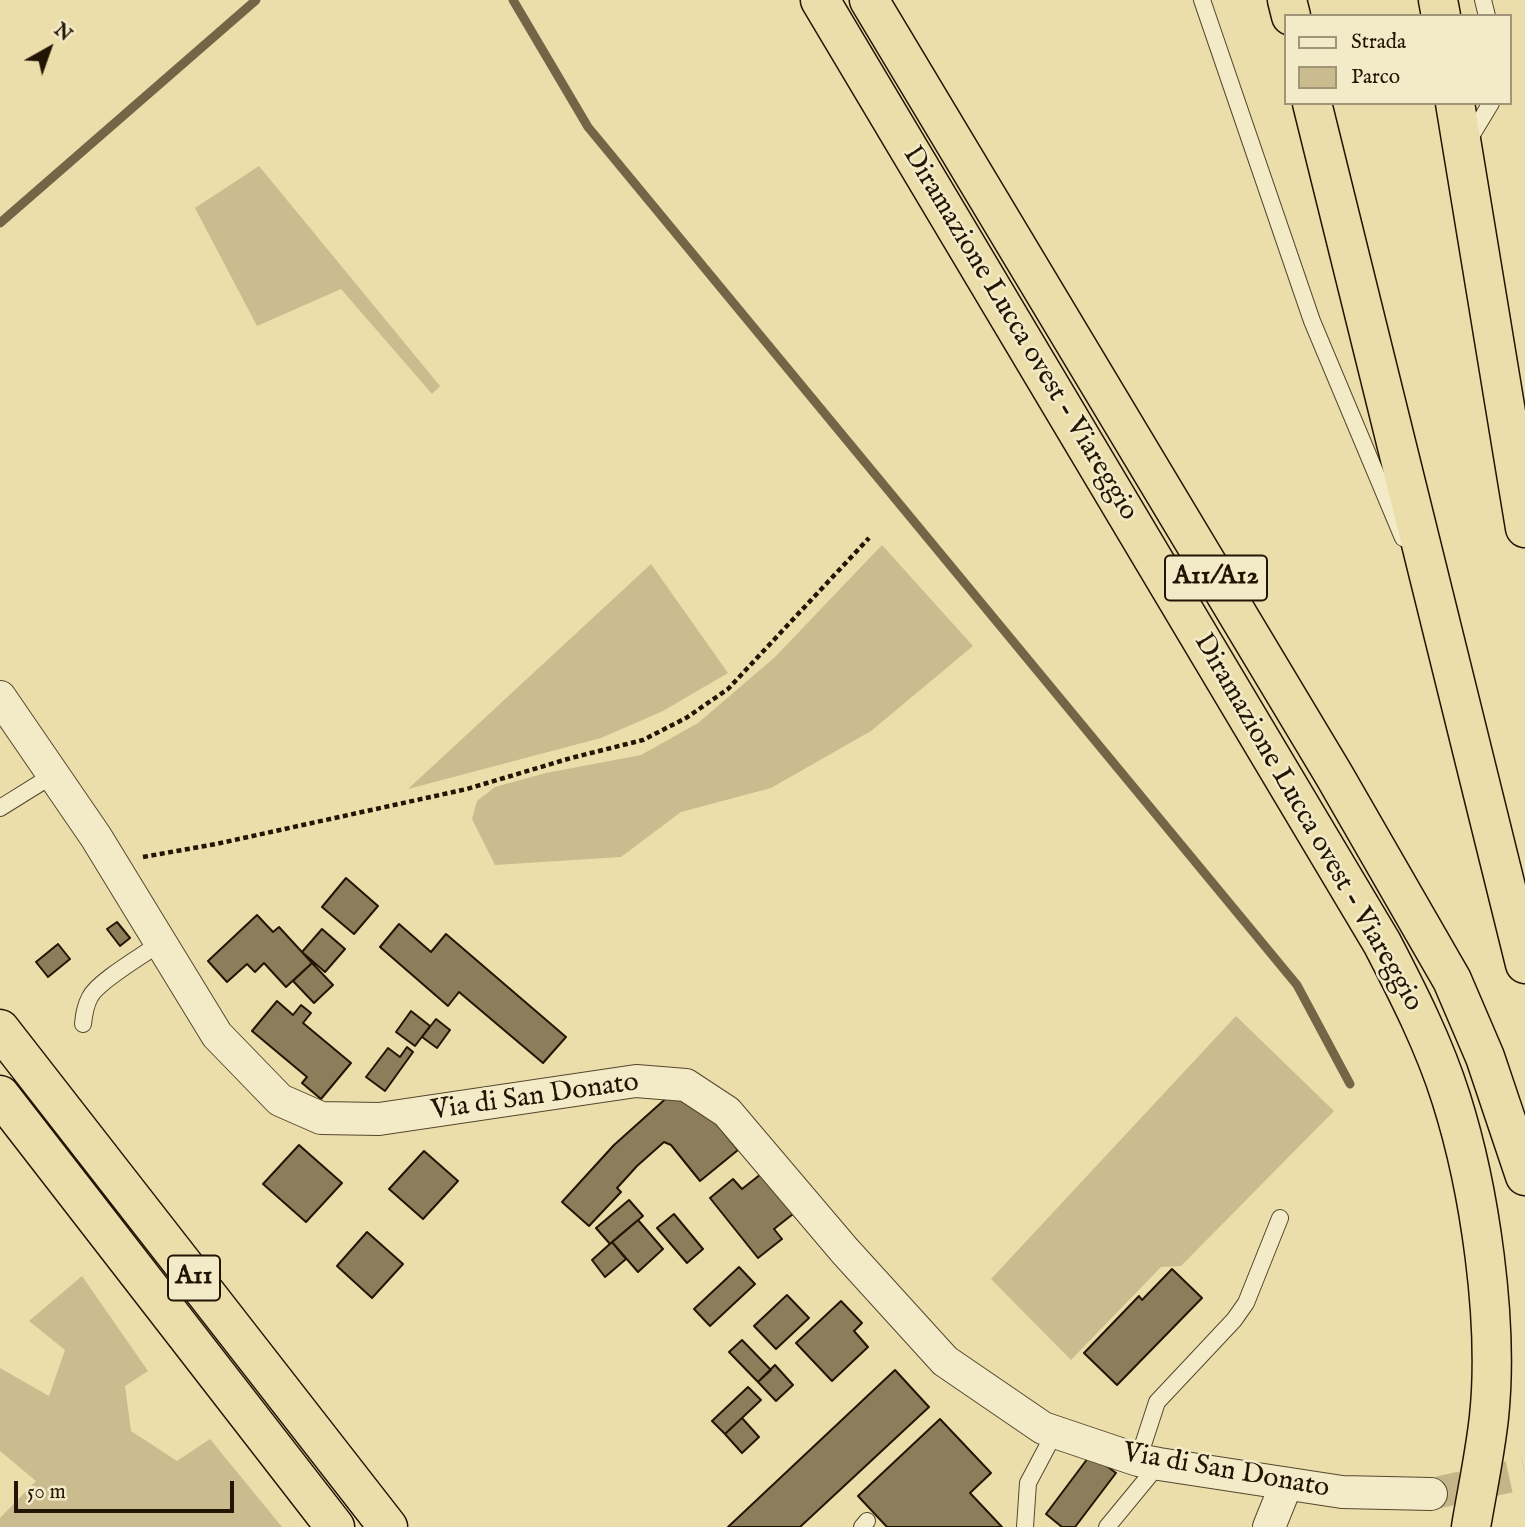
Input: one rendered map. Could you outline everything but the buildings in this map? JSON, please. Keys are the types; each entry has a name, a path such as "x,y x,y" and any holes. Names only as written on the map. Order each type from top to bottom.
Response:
{"highway":[{"path":"808,0 914,158"},
{"name":"Diramazione Lucca ovest - Viareggio","path":"820,0 1382,943 1427,1035 1451,1098 1468,1161 1485,1271 1491,1333 1489,1416 1471,1527"},
{"name":"Diramazione Lucca ovest - Viareggio","path":"869,0 1334,775 1452,980 1506,1112 1525,1176"},
{"path":"1312,105 1525,964"},
{"path":"1455,105 1525,528"},
{"name":"A11","path":"0,1029 388,1527"},
{"name":"A11","path":"0,1095 335,1527"},
{"path":"269,1375 410,1527"}],"street":[{"name":"Via di San Donato","path":"0,697 111,863 217,1035 280,1100 321,1118 379,1119 636,1081 686,1085 727,1112 845,1251 945,1361 1043,1428 1149,1462 1342,1492 1432,1494"},
{"path":"1269,1527 1286,1485"}],"lane":[{"path":"1202,0 1312,321 1443,633"},
{"path":"1463,149 1490,105"},
{"path":"0,808 53,775"},
{"path":"83,1024 90,995 160,943"},
{"path":"1107,1527 1149,1462 1157,1402 1234,1320 1246,1303 1280,1217"},
{"path":"1025,1527 1028,1483 1055,1432"}],"path":[{"path":"111,863 216,844 467,789 643,740 686,718 728,689 869,538"}],"green space":[{"path":"259,166 440,386 432,394 341,289 257,326 195,208"},
{"path":"882,545 973,646 871,731 771,788 681,812 621,857 495,865 472,819 477,801 495,787 546,773 641,755 698,723 775,657"},
{"path":"651,564 728,673 663,711 601,738 408,789"},
{"path":"1236,1016 1334,1111 1181,1266 1161,1267 1071,1360 991,1279"},
{"path":"82,1276 148,1371 125,1386 131,1431 177,1461 210,1439 282,1527 0,1527 0,1518 36,1481 0,1451 0,1368 49,1396 65,1350 29,1321"}],"waterway":[{"path":"0,223 256,0"},
{"path":"513,0 588,127 1297,985 1350,1084"}],"tunnel":[{"path":"1431,1494 1525,1473"}]}
